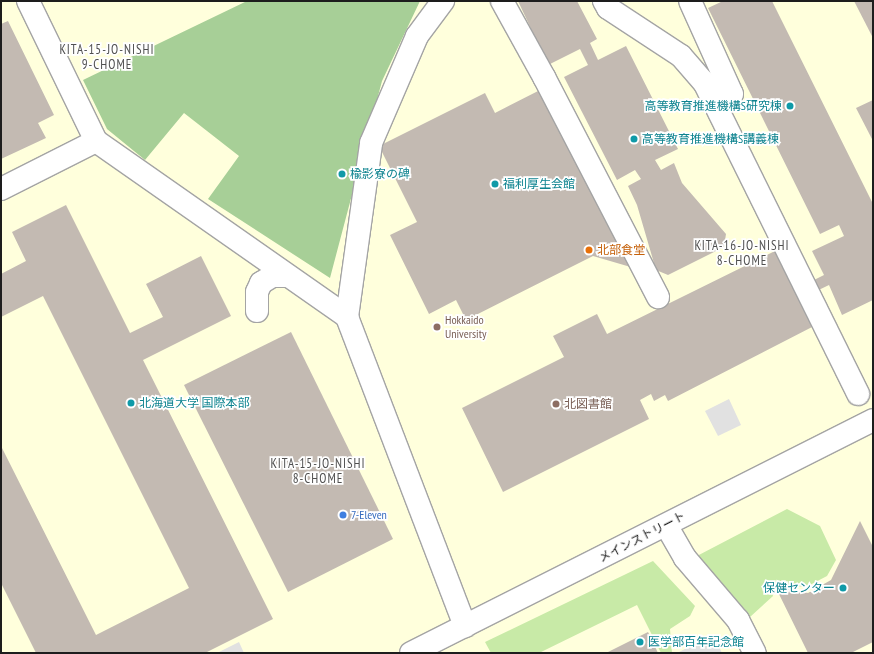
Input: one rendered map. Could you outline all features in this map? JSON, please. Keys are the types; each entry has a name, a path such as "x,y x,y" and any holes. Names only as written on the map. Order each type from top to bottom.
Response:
{"lane":[{"path":"28,1 96,141 285,276 346,317"},
{"path":"443,1 417,36 371,143 346,317 465,626"},
{"path":"502,1 544,77 658,298"},
{"path":"604,1 608,8 681,56 704,82 858,394"},
{"path":"690,1 732,94 715,102"},
{"path":"1,189 96,141"},
{"path":"257,311 257,292 261,283 272,276 285,276"},
{"name":"メインストリート","path":"411,653 873,420"},
{"path":"666,525 685,558 738,620 755,653"}],"shaded area":[{"name":"Hokkaido University","path":"1,1 873,1 873,653 1,653"},
{"path":"729,399 741,425 718,436 705,411"},
{"path":"713,635 722,653 679,652"},
{"path":"239,642 244,653 217,653"}],"green space":[{"path":"247,1 420,1 382,81 330,278 208,199 239,156 184,113 145,160 107,129 83,80"},
{"path":"787,509 820,526 836,560 827,576 806,587 770,583 773,596 750,617 695,557"},
{"path":"653,561 695,606 690,616 670,629 672,653 661,653 637,605 539,653 491,653 485,642"}],"building":[{"name":"高等教育推進機構S講義棟","path":"518,1 577,1 597,39 590,43 598,60 626,46 678,149 655,160 661,170 674,163 682,183 726,234 724,247 668,275 656,270 637,205 628,186 641,179 635,170 617,180 564,77 588,65 580,49 548,65"},
{"path":"723,1 772,1 873,204 873,300 842,315 829,285 800,299 814,326 668,401 665,395 654,401 651,394 640,400 649,419 503,492 462,408 564,357 553,336 597,314 607,334 777,250 796,289 824,275 812,251 844,236 839,225 820,234 708,8"},
{"path":"854,1 873,1 873,38"},
{"path":"8,21 54,115 38,123 46,138 1,159 1,24"},
{"name":"福利厚生会館","path":"544,88 634,268 593,256 466,320 456,300 429,314 390,235 417,222 379,146 485,93 495,113"},
{"path":"873,100 873,141 856,108"},
{"name":"北海道大学 国際本部","path":"66,205 130,333 163,317 146,284 201,256 231,316 143,360 273,619 205,653 36,653 1,583 1,446 96,635 189,588 43,296 1,317 1,274 26,261 12,232"},
{"path":"291,332 393,539 288,592 184,385"},
{"name":"保健センター","path":"860,521 873,547 873,642 851,653 808,653 775,586 808,593 831,580"},
{"name":"医学部百年記念館","path":"648,632 658,653 606,653"}],"place":[{"name":"高等教育推進機構S研究棟","path":"790,106"},
{"name":"高等教育推進機構S講義棟","path":"634,139"},
{"name":"楡影寮の碑","path":"342,174"},
{"name":"福利厚生会館","path":"495,184"},
{"name":"北部食堂","path":"589,250"},
{"name":"Hokkaido University","path":"437,327"},
{"name":"北海道大学 国際本部","path":"131,403"},
{"name":"北図書館","path":"556,404"},
{"name":"7-Eleven","path":"343,515"},
{"name":"保健センター","path":"843,588"},
{"name":"医学部百年記念館","path":"640,642"}],"district":[{"name":"KITA-15-JO-NISHI 9-CHOME","path":"107,58"},
{"name":"KITA-16-JO-NISHI 8-CHOME","path":"742,254"},
{"name":"KITA-15-JO-NISHI 8-CHOME","path":"318,472"}]}
